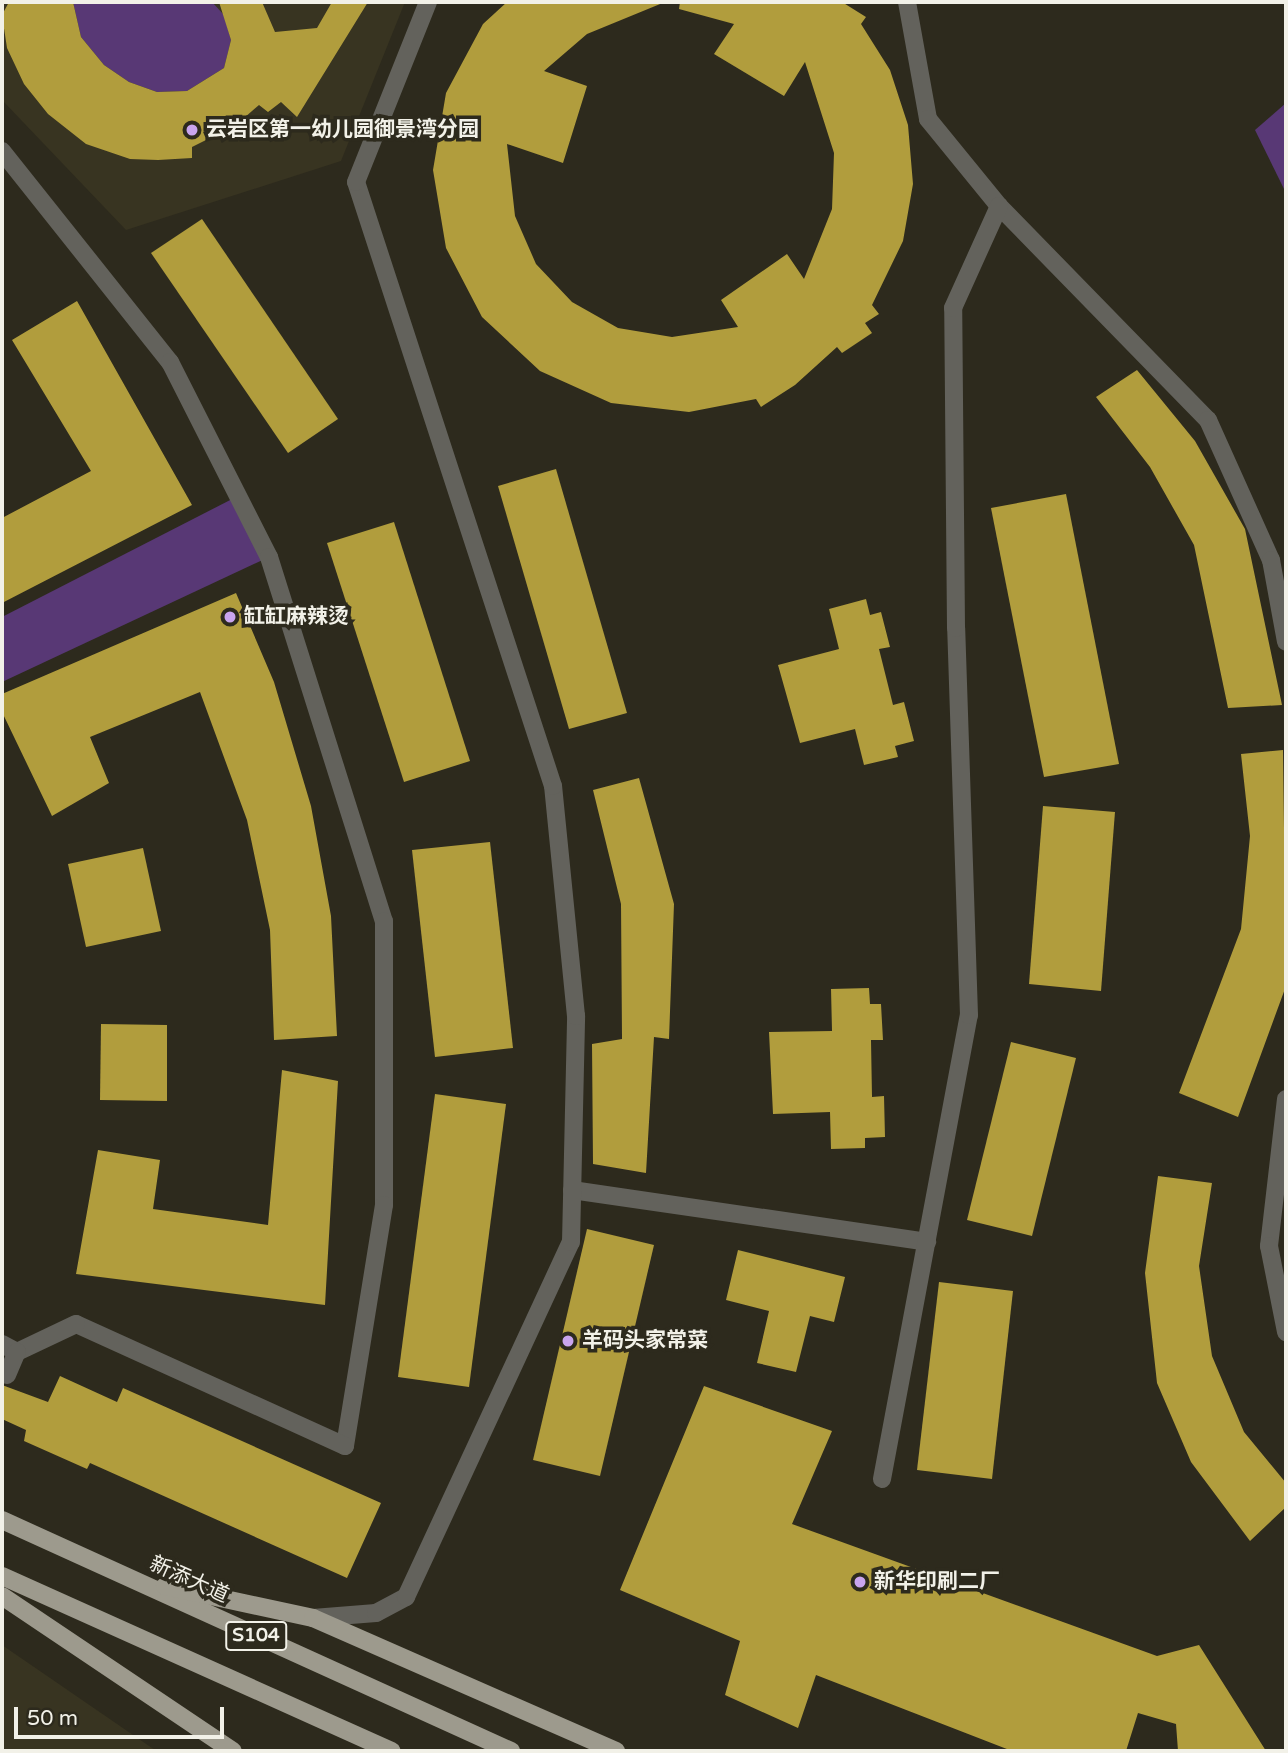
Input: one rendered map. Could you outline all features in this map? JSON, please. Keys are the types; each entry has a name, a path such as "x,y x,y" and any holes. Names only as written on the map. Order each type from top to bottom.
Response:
{"main road":[{"name":"新添大道","path":"2,1520 511,1751"},
{"name":"S104","path":"2,1576 391,1751"},
{"path":"130,1578 313,1618 617,1751"},
{"path":"2,1596 233,1751"}],"street":[{"path":"313,1618 376,1614 406,1597 571,1242 576,1016 553,786 356,182 428,2"},
{"path":"907,2 928,119 999,206 1208,420 1271,559 1286,642"},
{"path":"2,151 170,362 269,557 384,921 384,1205 345,1446 76,1324 10,1348 7,1375"},
{"path":"882,1479 969,1014 956,628 953,308 999,206"},
{"path":"1286,1099 1269,1246 1286,1332"},
{"path":"572,1189 927,1242"}],"shaded area":[{"name":"云岩区第一幼儿园御景湾分园","path":"2,2 405,2 341,161 126,230 2,100"},
{"path":"73,2 212,2 224,15 231,40 224,68 187,91 157,92 129,82 104,65 81,37"},
{"path":"1286,103 1286,193 1255,130"},
{"path":"238,496 269,557 2,682 2,617"},
{"path":"2,1645 152,1748 158,1751 2,1751"}],"building":[{"path":"9,2 73,2 81,37 104,65 129,82 157,92 187,91 224,68 231,40 219,2 262,2 275,32 317,28 332,2 368,2 297,117 281,102 268,112 259,105 236,125 192,147 192,158 158,160 130,159 86,144 48,114 24,84 7,48 2,15"},
{"path":"507,2 665,2 587,34 544,71 587,86 563,163 507,144 515,216 536,264 572,302 618,328 672,337 738,327 721,300 787,254 804,279 832,209 834,153 805,62 784,96 714,54 734,24 679,9 680,2 842,2 866,17 861,24 890,70 908,125 913,184 903,241 872,305 879,314 865,323 872,333 842,353 837,347 795,385 761,407 756,399 689,412 611,403 540,371 482,317 446,248 433,170 446,93 483,24"},
{"path":"202,219 338,419 288,453 151,253"},
{"path":"77,301 192,505 2,603 2,518 91,471 12,340"},
{"path":"1137,370 1195,441 1245,529 1282,705 1228,708 1194,545 1150,467 1096,397"},
{"path":"556,469 627,713 569,729 498,486"},
{"path":"1066,494 1119,764 1044,777 991,508"},
{"path":"394,522 470,761 404,782 327,543"},
{"path":"236,593 274,682 311,806 331,916 337,1036 274,1040 270,930 247,820 200,692 90,737 109,783 52,816 2,712 2,694"},
{"path":"866,599 870,615 881,612 890,647 879,649 893,705 904,702 914,741 895,746 898,757 864,765 855,729 800,743 778,665 839,649 829,609"},
{"path":"1283,750 1286,986 1238,1117 1179,1093 1241,929 1250,836 1241,754"},
{"path":"639,778 674,904 669,1039 654,1037 646,1173 593,1164 592,1044 622,1039 621,904 593,790"},
{"path":"1043,806 1115,812 1101,991 1029,984"},
{"path":"490,842 513,1048 435,1057 412,850"},
{"path":"143,848 161,931 86,947 68,864"},
{"path":"869,988 870,1004 881,1004 883,1040 871,1040 872,1097 884,1096 885,1137 865,1138 865,1148 831,1149 830,1112 773,1114 769,1032 832,1031 831,989"},
{"path":"101,1024 167,1025 167,1101 100,1100"},
{"path":"1011,1042 1076,1058 1032,1236 967,1220"},
{"path":"282,1070 338,1081 325,1305 76,1274 98,1150 160,1160 153,1209 268,1225"},
{"path":"435,1094 506,1104 469,1387 398,1377"},
{"path":"1158,1176 1212,1183 1199,1266 1212,1356 1244,1432 1286,1483 1286,1507 1250,1541 1191,1462 1157,1383 1145,1273"},
{"path":"587,1229 654,1245 600,1476 533,1460"},
{"path":"738,1250 845,1277 834,1322 810,1316 796,1372 757,1363 769,1311 726,1300"},
{"path":"939,1282 1013,1291 992,1479 917,1470"},
{"path":"60,1376 117,1402 123,1388 381,1503 347,1578 90,1463 87,1469 24,1441 26,1430 2,1419 2,1385 48,1402"},
{"path":"704,1386 832,1431 792,1524 1157,1656 1199,1645 1266,1751 1178,1751 1176,1724 1138,1713 1126,1751 1012,1751 816,1675 798,1728 725,1695 740,1641 620,1590"}],"place":[{"name":"云岩区第一幼儿园御景湾分园","path":"192,130"},
{"name":"缸缸麻辣烫","path":"230,617"},
{"name":"羊码头家常菜","path":"568,1341"},
{"name":"新华印刷二厂","path":"860,1582"}]}
